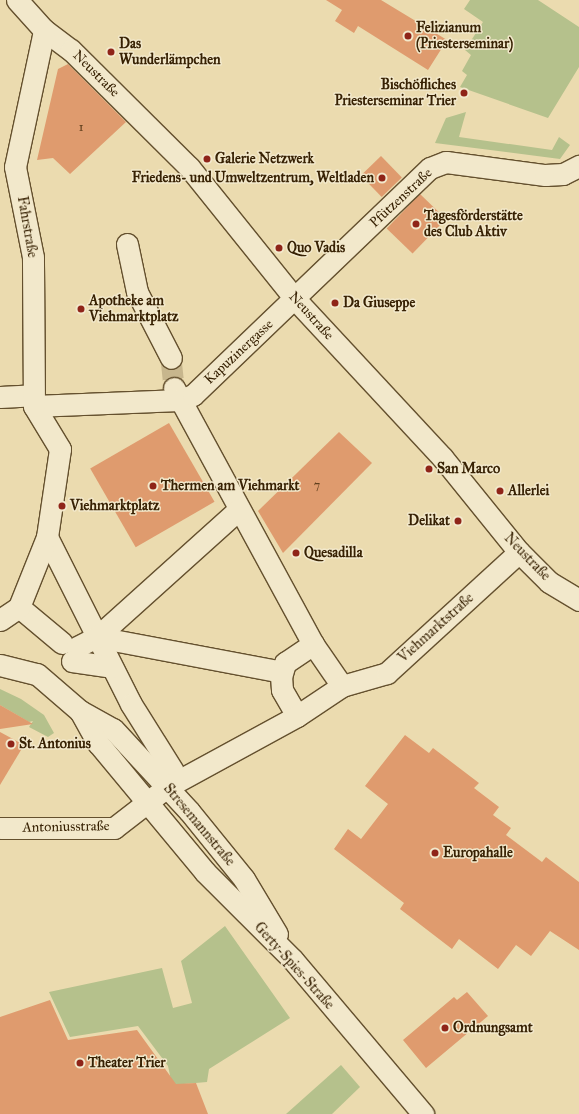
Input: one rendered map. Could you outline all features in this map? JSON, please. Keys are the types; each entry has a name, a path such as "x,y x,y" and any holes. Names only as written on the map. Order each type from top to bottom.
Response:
{"street":[{"name":"Neustraße","path":"17,0 44,30 71,50 189,167 295,299 442,457 519,552 548,582 579,600"},
{"name":"Fahrstraße","path":"33,400 33,257 8,169 44,30"},
{"name":"Pfützenstraße","path":"295,299 418,178 446,162 545,175 563,174 579,166"},
{"path":"127,244 137,292 172,358"},
{"name":"Kapuzinergasse","path":"177,394 193,395 295,299"},
{"path":"0,397 33,400 177,394 313,644 342,686 297,716 170,779 148,802"},
{"path":"0,620 19,607 47,536 60,449 33,400"},
{"path":"70,650 97,637 239,509"},
{"path":"47,536 170,779"},
{"name":"Viehmarktstraße","path":"342,686 387,673 519,552"},
{"path":"19,607 70,650 112,667"},
{"path":"97,637 282,672"},
{"path":"297,716 282,690 282,672 285,663 313,644"},
{"name":"Stresemannstraße","path":"0,652 23,668 50,683 80,711 113,729 170,779 244,879 293,960"},
{"name":"Stresemannstraße","path":"0,666 23,668"},
{"name":"Stresemannstraße","path":"80,711 98,743 148,802"},
{"name":"Antoniusstraße","path":"0,828 114,828 148,802"},
{"name":"Gerty-Spies-Straße","path":"148,802 205,872 293,960 413,1111"}],"green space":[{"path":"470,0 538,0 579,27 579,67 548,118 460,87 467,75 462,71 471,55 465,50 483,22 464,9"},
{"path":"466,112 459,137 552,150 559,137 570,145 560,159 435,143 446,118"},
{"path":"0,689 21,699 44,715 54,733 48,737 29,727 33,721 29,722 0,705"},
{"path":"225,926 290,1018 209,1069 207,1082 172,1085 168,1066 138,1026 70,1037 49,992 162,968 173,1008 192,1003 181,961"},
{"path":"341,1065 360,1087 332,1114 286,1114"}],"building":[{"name":"Felizianum (Priesterseminar)","path":"326,0 381,0 447,40 428,70 358,26 354,33 335,21 342,10"},
{"path":"68,64 126,122 70,174 53,158 37,160 58,69"},
{"name":"Friedens- und Umweltzentrum, Weltladen","path":"381,156 402,178 382,197 361,175"},
{"name":"Tagesförderstätte des Club Aktiv","path":"420,194 446,219 413,254 387,229"},
{"name":"Thermen am Viehmarkt","path":"169,423 215,502 136,547 90,468"},
{"path":"339,432 372,463 283,553 258,511"},
{"path":"0,705 33,724 0,729"},
{"path":"0,732 24,745 0,785"},
{"name":"Europahalle","path":"405,735 429,753 433,748 479,783 474,788 499,807 493,815 511,828 506,835 542,862 546,857 579,882 579,950 550,931 531,956 516,945 498,969 459,939 452,949 400,909 404,903 334,849 348,829 361,839 388,804 365,786"},
{"name":"Ordnungsamt","path":"467,992 488,1016 426,1068 403,1040 454,997 457,1000"},
{"name":"Theater Trier","path":"50,1000 68,1040 137,1030 176,1084 196,1083 208,1114 0,1114 0,1017"}],"tunnel":[{"path":"171,358 174,388"}],"place":[{"name":"Felizianum (Priesterseminar)","path":"408,36"},
{"name":"Das Wunderlämpchen","path":"111,52"},
{"name":"Bischöfliches Priesterseminar Trier","path":"464,93"},
{"name":"Galerie Netzwerk","path":"207,159"},
{"name":"Friedens- und Umweltzentrum, Weltladen","path":"382,178"},
{"name":"Tagesförderstätte des Club Aktiv","path":"416,224"},
{"name":"Quo Vadis","path":"279,248"},
{"name":"Da Giuseppe","path":"335,303"},
{"name":"Apotheke am Viehmarktplatz","path":"81,309"},
{"name":"San Marco","path":"429,469"},
{"name":"Thermen am Viehmarkt","path":"153,486"},
{"name":"Allerlei","path":"500,491"},
{"name":"Viehmarktplatz","path":"62,506"},
{"name":"Delikat","path":"458,521"},
{"name":"Quesadilla","path":"296,553"},
{"name":"St. Antonius","path":"11,744"},
{"name":"Europahalle","path":"435,853"},
{"name":"Ordnungsamt","path":"445,1028"},
{"name":"Theater Trier","path":"80,1063"}]}
